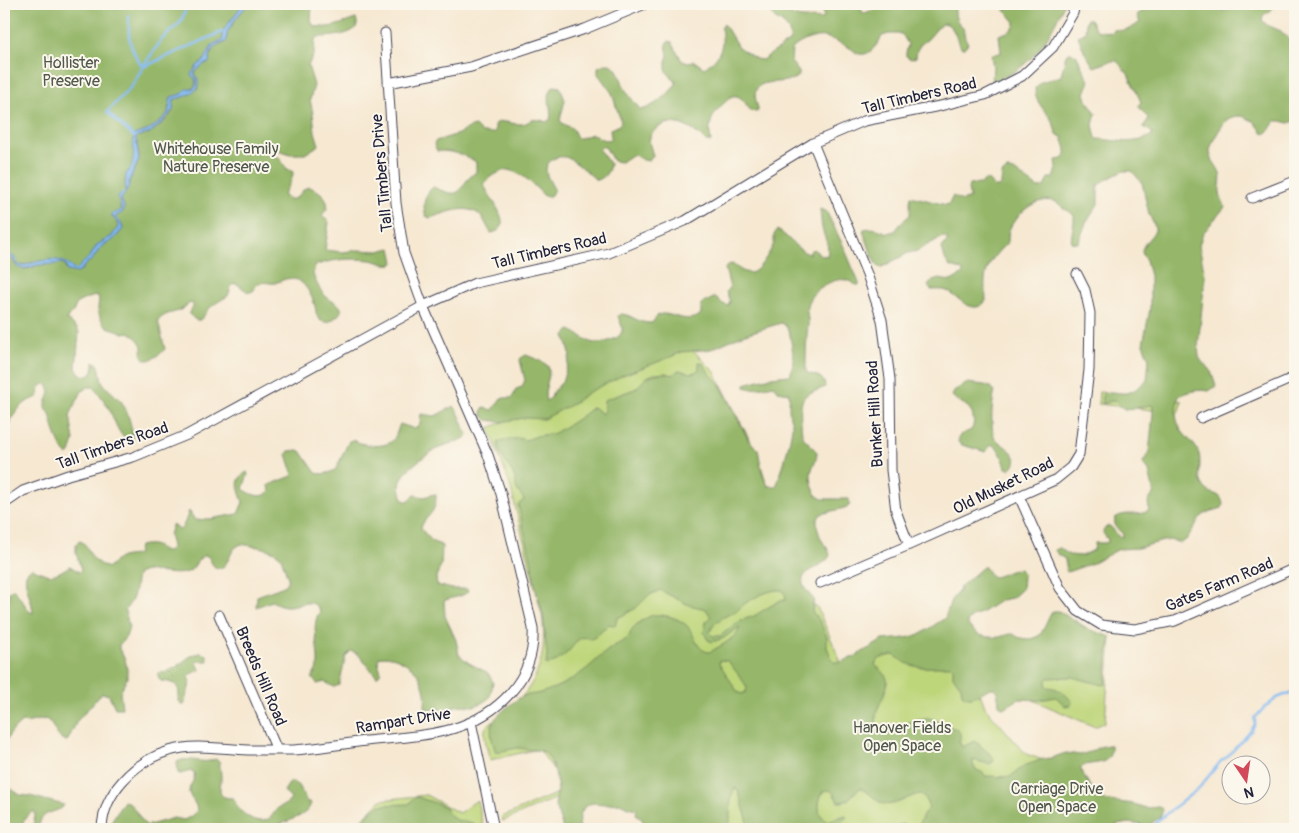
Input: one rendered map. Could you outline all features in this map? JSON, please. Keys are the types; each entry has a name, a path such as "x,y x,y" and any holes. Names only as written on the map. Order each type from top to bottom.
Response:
{"street":[{"path":"388,84 471,67 585,29 644,4"},
{"name":"Tall Timbers Road","path":"4,504 22,491 68,475 133,457 187,434 424,306 474,283 609,253 685,221 813,143 864,121 985,96 1022,76 1053,47 1073,13 1075,4"},
{"name":"Tall Timbers Drive","path":"385,33 396,203 404,253 424,306"},
{"name":"Bunker Hill Road","path":"813,143 867,274 882,320 890,379 892,470 896,511 909,545"},
{"path":"1252,198 1295,180"},
{"name":"Old Musket Road","path":"820,583 1055,480 1071,467 1079,454 1089,370 1090,313 1085,290 1077,274"},
{"name":"Rampart Drive","path":"102,829 107,806 123,780 135,768 158,754 170,750 193,747 294,750 422,735 454,728 487,713 504,701 525,673 532,648 533,628 501,494 488,456 424,306"},
{"path":"1201,418 1295,377"},
{"name":"Gates Farm Road","path":"1019,496 1060,588 1078,611 1101,624 1135,629 1175,621 1295,568"},
{"name":"Breeds Hill Road","path":"219,615 277,750"},
{"path":"470,722 494,829"}],"green space":[{"name":"Hollister Preserve","path":"4,4 243,4 231,19 222,35 223,40 217,42 204,61 192,73 195,80 194,88 171,97 168,113 160,122 147,131 134,135 134,161 125,181 125,190 118,197 121,208 112,216 117,222 118,228 112,236 97,245 91,255 76,270 67,264 55,260 38,261 20,266 17,264 16,258 10,255 4,256"},
{"name":"Whitehouse Family Nature Preserve","path":"247,4 312,4 311,21 314,26 319,27 335,26 356,19 355,29 350,32 337,36 318,37 315,40 314,53 308,66 314,85 310,100 319,145 305,154 290,154 273,148 269,153 271,156 279,157 286,168 293,172 291,181 283,195 292,199 309,187 324,196 327,209 322,215 329,222 325,250 343,252 358,250 379,251 391,248 393,264 350,259 330,261 317,265 313,274 319,288 325,296 341,308 339,315 328,322 323,322 319,319 310,294 298,280 289,278 275,283 262,283 256,285 251,292 237,284 233,284 228,296 212,306 198,320 189,314 194,305 190,303 179,311 161,318 158,321 165,349 150,360 144,358 141,345 131,333 123,333 105,325 98,312 98,296 83,300 77,303 73,312 66,319 79,332 76,368 82,375 88,376 92,372 94,362 98,364 102,381 126,409 132,429 132,441 127,440 120,433 108,407 94,387 88,387 82,391 70,415 74,441 70,453 67,455 62,448 46,409 50,391 46,384 40,387 38,396 28,401 16,412 10,421 4,438 4,258 7,257 14,260 14,263 24,269 32,268 36,265 62,263 66,265 66,270 80,272 101,247 113,240 123,229 121,223 115,217 120,214 124,207 121,199 128,188 129,181 137,165 139,156 136,138 157,128 166,120 172,112 174,99 181,98 198,88 195,72 208,63 214,48 225,43 227,32"},
{"path":"773,4 784,4 789,14 799,18 823,19 822,12 824,9 838,9 837,4 860,4 862,12 865,13 875,9 878,4 955,4 956,17 963,27 968,43 962,48 951,27 944,23 921,44 917,50 916,57 911,59 906,56 908,44 902,34 882,36 873,49 864,54 857,53 828,38 812,38 792,49 791,62 799,72 799,76 792,80 767,83 756,89 755,97 758,111 751,111 741,98 735,96 732,96 717,110 711,121 710,142 706,142 684,126 670,123 664,125 654,131 651,136 649,141 653,156 649,161 633,155 621,162 613,161 604,146 600,148 599,150 610,164 606,175 596,180 568,158 557,157 548,163 546,170 554,189 551,195 547,197 518,173 508,170 500,172 489,178 484,185 502,219 502,225 499,230 491,233 478,214 465,209 451,211 430,218 426,216 425,200 433,187 456,193 476,172 476,162 457,154 437,151 434,144 436,141 475,126 482,133 493,133 495,131 495,124 501,122 523,124 533,120 540,120 546,122 550,120 551,116 549,98 554,86 560,87 565,100 560,120 573,129 577,138 592,134 603,140 611,139 610,129 618,126 621,122 612,93 598,74 598,67 609,64 616,68 624,87 641,110 656,103 676,84 666,69 668,55 666,44 668,41 672,42 682,61 694,61 704,68 714,60 719,52 722,43 721,29 723,24 738,47 756,59 762,60 790,41 788,30 772,16"},
{"path":"1000,4 1064,4 1052,30 1029,60 1019,69 993,82 991,55 1001,53 999,35 1008,32 1015,25 1015,22"},
{"path":"1157,4 1218,4 1220,9 1225,11 1238,4 1275,4 1269,13 1263,16 1262,20 1267,25 1281,31 1290,41 1295,41 1295,121 1289,123 1275,121 1268,132 1264,134 1254,121 1242,116 1232,117 1223,125 1210,149 1211,158 1220,173 1220,195 1225,207 1203,233 1199,245 1205,276 1198,347 1199,357 1210,369 1216,386 1209,391 1194,391 1179,396 1176,412 1179,426 1199,454 1200,479 1206,490 1221,498 1222,508 1206,513 1201,517 1186,540 1181,543 1171,540 1138,548 1119,549 1093,563 1067,572 1065,559 1058,555 1056,549 1060,548 1069,555 1082,556 1094,550 1095,543 1108,542 1103,533 1105,528 1109,526 1119,536 1123,537 1123,534 1115,525 1115,518 1124,514 1141,514 1149,510 1148,502 1154,493 1149,471 1143,462 1149,453 1153,406 1124,409 1114,400 1102,403 1103,394 1109,392 1126,393 1137,388 1147,380 1149,359 1143,344 1150,309 1150,276 1142,250 1155,231 1155,227 1149,214 1142,183 1132,171 1123,171 1100,183 1098,186 1098,204 1086,223 1078,243 1071,242 1074,216 1058,203 1042,201 1028,207 1012,224 1008,234 1008,242 996,254 987,269 985,280 986,301 976,307 966,304 947,291 931,290 928,286 930,282 939,279 951,281 963,274 962,270 950,267 945,259 942,248 947,238 942,237 880,268 875,263 863,231 870,228 879,229 887,233 895,231 910,215 911,196 946,205 949,204 953,196 962,201 970,198 969,185 980,184 988,180 994,187 999,187 1002,174 1007,170 1014,171 1038,188 1044,187 1048,178 1053,178 1057,166 1056,160 1066,155 1066,148 1062,137 1056,134 1052,122 1038,101 1035,88 1041,82 1061,76 1066,55 1071,52 1077,56 1089,81 1085,93 1087,100 1096,113 1093,125 1096,138 1132,141 1152,135 1152,132 1143,127 1148,118 1138,106 1141,102 1128,74 1117,61 1111,61 1094,67 1085,53 1078,36 1085,33 1087,19 1090,19 1096,30 1112,33 1114,29 1128,29 1134,26 1140,22 1138,14"},
{"path":"820,209 826,211 859,283 857,285 847,280 840,280 828,283 812,296 807,308 806,372 818,376 825,383 825,387 803,398 801,408 802,436 817,452 811,472 812,482 816,495 822,499 849,499 850,504 848,507 821,514 817,520 822,541 830,555 803,578 803,585 814,599 812,611 819,620 827,637 827,647 831,658 834,662 841,662 854,657 883,640 906,638 921,634 945,618 951,600 960,587 983,567 993,577 1020,569 1023,575 1022,589 1012,598 1001,600 972,617 967,622 970,627 980,635 990,637 1014,634 1018,637 1033,639 1042,632 1053,611 1059,611 1085,628 1111,637 1108,650 1106,684 1103,685 1072,677 1048,678 1046,680 1046,687 1057,689 1063,693 1072,701 1070,705 1065,706 1056,697 1040,700 1019,699 1004,708 999,705 998,694 995,689 991,688 975,696 968,697 962,694 961,686 953,676 953,667 919,667 909,664 894,655 889,656 880,659 875,665 884,673 887,681 886,689 876,714 879,732 884,734 918,719 934,719 958,731 962,747 975,741 992,756 994,760 989,764 973,760 975,769 985,776 1010,777 1024,766 1043,759 1066,753 1080,755 1099,747 1111,745 1110,753 1105,761 1085,765 1081,767 1081,771 1101,800 1134,804 1146,808 1161,808 1163,810 1160,817 1148,826 1129,823 1117,825 1115,829 884,829 902,824 908,827 919,824 929,808 925,799 920,794 895,803 886,804 881,803 861,788 843,802 838,802 830,790 823,791 819,803 821,815 827,821 846,815 846,818 840,823 841,829 750,829 738,790 735,788 731,802 730,829 646,829 642,819 636,814 637,809 620,803 592,803 584,807 580,815 579,829 563,829 555,805 558,789 555,772 545,752 518,748 496,752 491,731 495,719 504,710 521,697 538,694 576,676 609,649 627,639 632,629 642,620 654,615 664,615 682,622 689,628 702,650 710,652 731,639 740,628 724,638 712,642 708,640 704,633 706,622 711,617 706,609 689,605 660,590 648,596 636,608 618,618 615,626 609,624 597,636 591,639 584,637 579,639 557,661 546,665 547,654 543,615 535,587 532,563 518,505 524,500 517,489 513,474 500,452 498,442 518,438 526,440 555,433 593,407 604,413 604,400 635,389 647,377 666,373 673,375 678,370 694,372 699,369 699,362 702,362 720,384 749,441 758,449 762,472 768,486 776,486 786,456 792,429 789,393 778,391 774,385 752,389 745,387 745,384 791,373 794,360 790,335 786,326 781,323 742,335 711,349 682,352 623,375 589,392 572,404 544,419 524,418 501,422 487,420 482,415 482,410 484,408 493,410 501,398 512,398 516,389 522,387 525,380 520,360 526,355 548,366 549,375 545,397 546,401 551,398 553,392 562,382 568,364 570,354 565,335 570,330 590,342 606,342 615,339 621,334 622,327 618,316 620,314 652,323 661,314 689,319 695,317 701,314 701,304 716,297 728,306 730,301 726,292 730,288 725,268 732,264 745,272 753,272 760,266 770,251 777,230 804,252 809,254 813,249 821,255 827,256 828,250 822,229","holes":["776,590 782,590 785,600 777,602 754,616 742,620 720,636 713,636 710,633 720,619 737,611 754,598","720,660 728,661 747,687 746,692 741,694 737,691 719,663"]},
{"path":"687,344 715,372 758,456 793,569 798,575 812,605 817,607 844,669 951,623 970,666 1075,620 1090,630 1111,637 1105,722 1095,727 1033,700 1012,651 971,668 985,707 1026,754 1054,764 1107,829 667,829 661,817 591,783 503,821 502,817 567,789 539,749 490,760 486,744 485,729 487,726 518,702 533,680 542,657 543,644 542,615 510,485 489,428"},
{"path":"968,383 986,385 995,391 992,426 996,439 1014,454 1015,464 1010,469 1006,468 1000,452 993,445 986,452 958,442 960,435 971,430 973,427 973,418 968,407 952,396 955,390"},
{"path":"1099,392 1182,401 1178,413 1098,404"},
{"path":"454,406 468,436 440,447 420,460 408,470 401,481 400,488 403,500 405,501 408,501 415,495 424,497 436,495 434,508 421,529 433,542 442,547 441,565 436,577 437,585 452,589 467,589 468,591 464,595 444,601 445,616 456,640 459,655 469,663 488,673 493,682 489,698 474,706 458,705 447,710 427,709 425,708 425,695 422,683 418,674 410,667 395,658 379,657 378,662 381,672 376,676 358,654 351,651 346,656 339,685 334,687 325,682 317,684 312,678 318,663 315,629 320,612 318,607 311,603 285,606 272,601 256,607 257,596 284,586 288,578 281,557 275,552 241,544 234,549 225,565 219,568 215,567 205,555 187,572 173,574 147,571 137,575 133,597 125,610 129,628 126,637 119,645 127,669 127,678 120,692 122,708 115,708 109,695 102,693 77,721 68,740 62,739 46,719 28,723 22,722 7,738 4,745 4,608 8,608 9,592 14,589 30,612 33,613 25,578 26,573 32,568 51,575 70,566 79,572 81,570 76,552 76,544 80,541 86,545 94,560 108,568 120,558 137,555 139,546 154,545 167,552 172,546 169,535 172,525 180,530 189,511 195,520 238,514 243,502 238,486 240,478 247,472 243,489 260,496 267,494 270,492 269,485 292,476 293,473 287,454 289,451 301,451 316,473 329,473 336,469 349,441 354,440 373,445 387,444 394,439 400,424 415,429 420,424 421,414 435,416"},
{"path":"201,653 207,655 208,661 198,661 200,670 189,675 190,685 185,703 182,705 179,701 179,691 176,685 161,681 158,674 171,670 190,657"},
{"path":"215,759 219,761 220,765 221,795 233,798 239,809 252,819 259,821 267,820 278,808 289,802 291,799 284,791 290,782 300,787 306,801 311,803 309,808 300,816 274,829 111,829 112,820 124,801 130,803 146,826 174,818 184,820 190,817 197,811 189,792 194,772 178,773 177,762 182,760 210,761"},
{"path":"4,782 20,795 64,805 62,808 44,816 38,829 33,829 34,811 25,818 21,829 4,829"},
{"path":"426,795 459,813 477,800 483,827 477,829 352,829 381,800"},
{"path":"417,797 447,808 447,812 456,820 473,823 475,826 473,829 355,829 363,823 368,814 375,808 381,805 409,804"}],"water":[{"path":"243,4 247,4 227,32 227,41 214,47 209,63 204,64 195,72 198,79 198,88 181,98 174,99 173,110 162,123 148,134 136,138 139,160 129,181 128,188 121,199 124,207 123,212 115,217 121,223 123,229 113,240 101,247 92,260 78,273 67,271 66,265 62,263 20,268 17,267 14,260 7,257 4,258 4,256 10,255 16,259 17,264 22,266 38,261 56,260 66,263 76,270 91,255 97,245 112,236 119,226 112,214 120,211 121,208 118,197 125,190 126,174 132,166 134,135 147,131 160,122 168,113 171,97 182,94 187,89 194,88 196,79 191,75 192,73 204,61 213,44 223,40 222,32"}],"waterway":[{"path":"129,16 130,43 143,67 162,39 181,22 188,4"},
{"path":"134,137 107,112 131,87 143,67 222,32"},
{"path":"1151,829 1161,818 1199,788 1221,761 1251,731 1255,724 1255,718 1263,709 1277,698 1295,691"}],"park label":[{"name":"Hanover Fields Open Space","path":"902,736"},
{"name":"Carriage Drive Open Space","path":"1057,797"}]}
